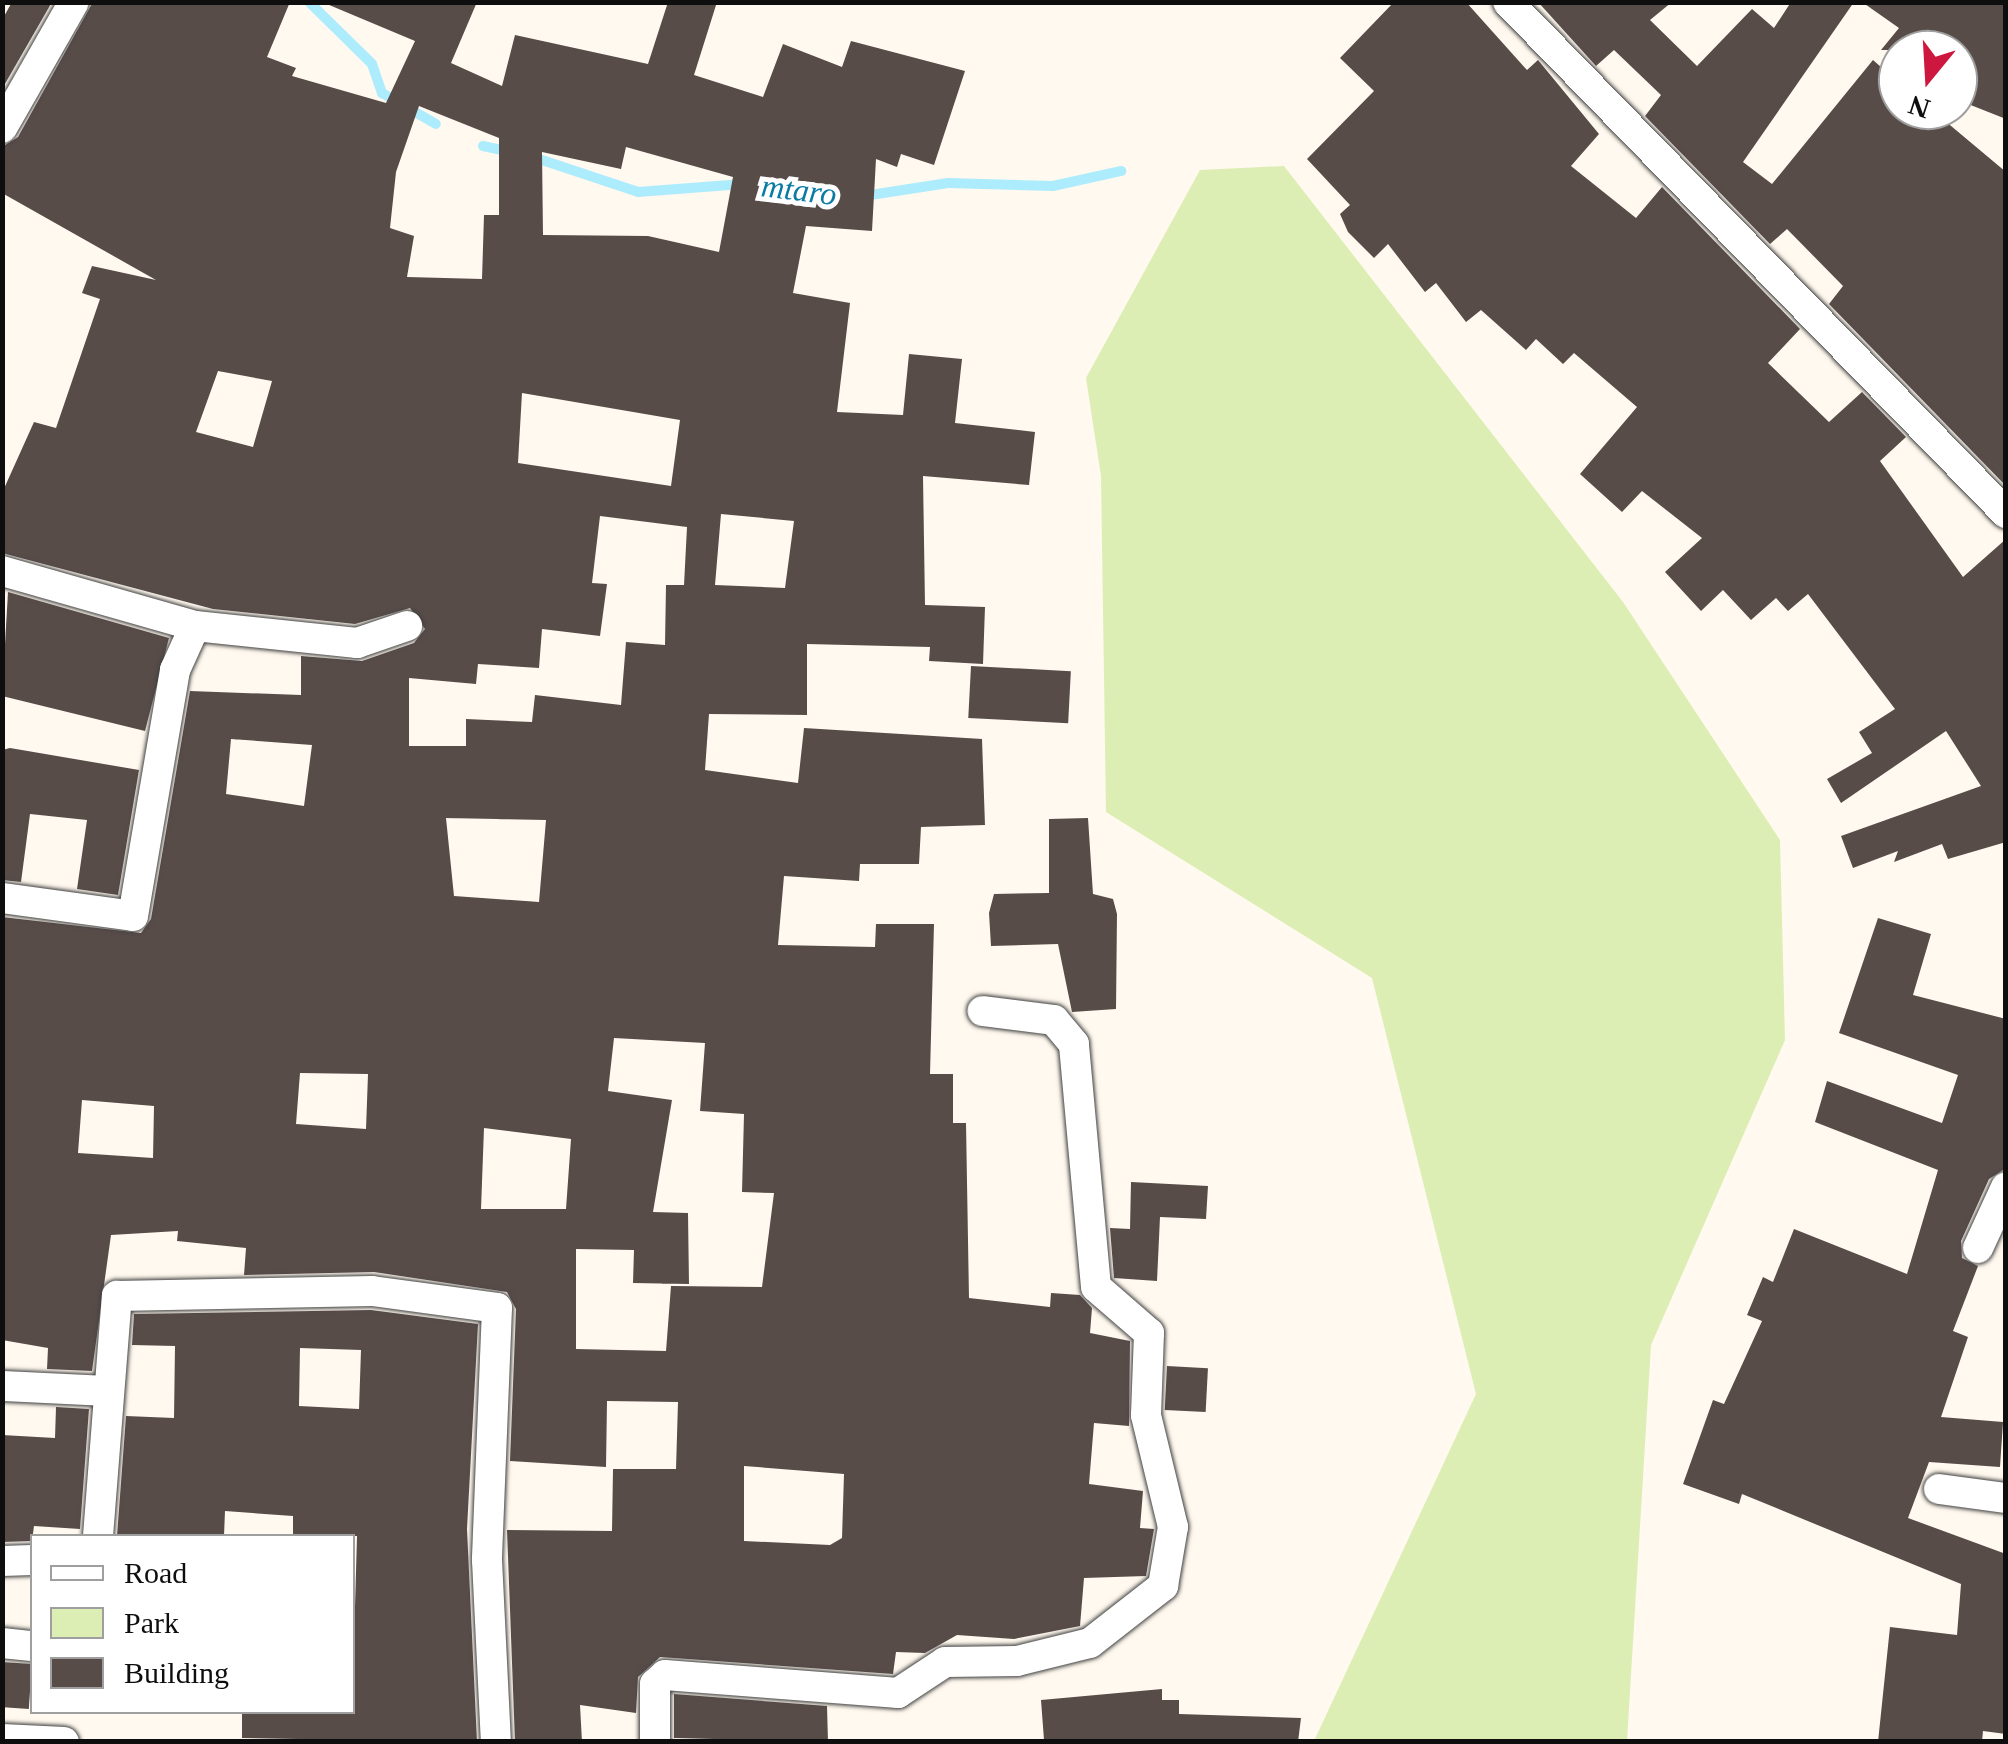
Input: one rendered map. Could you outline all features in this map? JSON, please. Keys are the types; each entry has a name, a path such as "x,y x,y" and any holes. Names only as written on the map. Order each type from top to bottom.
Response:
{"street":[{"path":"2,128 74,2"},
{"path":"1508,2 2006,513"},
{"path":"2,570 195,626 357,644 407,626"},
{"path":"2,898 133,916 175,670 195,626"},
{"path":"655,1742 655,1684 665,1675 898,1693 945,1662 1018,1661 1090,1642 1163,1586 1173,1527 1146,1415 1150,1333 1096,1286 1074,1044 1054,1020 983,1012"},
{"path":"1978,1248 2006,1187"},
{"path":"98,1534 110,1304 130,1293 372,1291 497,1308 488,1560 496,1742"},
{"path":"2,1386 108,1391"},
{"path":"1940,1490 2006,1498"},
{"path":"2,1562 30,1560"},
{"path":"2,1643 30,1646"},
{"path":"2,1739 64,1742"}],"green space":[{"path":"1284,166 1623,602 1780,840 1785,1040 1651,1345 1627,1741 1314,1741 1476,1394 1372,978 1106,812 1101,476 1086,378 1200,170"}],"building":[{"path":"12,2 52,2 2,89 2,20"},
{"path":"93,2 290,2 267,57 296,68 292,76 386,103 415,41 322,2 477,2 451,63 502,86 515,35 648,64 668,2 717,2 694,75 763,97 783,44 842,67 851,41 965,71 934,165 901,154 897,167 876,159 872,231 806,226 793,293 850,303 837,412 903,415 909,354 962,359 955,423 1035,432 1029,485 923,476 925,605 985,607 983,664 929,661 930,647 807,644 807,715 709,714 705,770 798,783 804,728 982,739 985,825 921,827 919,864 860,864 859,881 784,876 778,945 875,947 876,924 934,924 930,1074 953,1074 953,1123 966,1123 969,1298 1050,1307 1051,1293 1080,1295 1092,1308 1090,1333 1130,1341 1129,1426 1094,1423 1089,1484 1143,1491 1140,1528 1154,1529 1146,1576 1084,1578 1080,1626 1014,1639 957,1635 925,1653 896,1652 893,1674 660,1657 638,1677 636,1713 580,1705 582,1742 515,1742 507,1530 612,1531 613,1469 676,1469 678,1402 607,1401 606,1467 510,1461 516,1309 507,1292 374,1272 244,1275 246,1248 177,1241 178,1231 111,1235 92,1371 47,1369 48,1348 2,1340 2,917 141,933 151,919 190,691 301,695 301,656 362,661 414,643 425,629 410,608 355,624 213,609 2,553 2,493 34,422 56,428 100,299 82,293 92,266 156,280 2,193 2,147 18,137","holes":["419,106 499,138 499,215 484,215 482,279 407,277 414,236 390,228 396,172","626,147 733,177 719,252 648,236 543,235 542,152 621,169","218,371 272,381 253,447 196,432","522,393 680,420 671,486 518,463","721,514 794,521 785,588 715,585","600,516 687,527 684,585 666,585 665,645 626,642 621,705 535,695 532,722 466,719 466,746 409,746 409,678 476,684 478,664 539,668 542,629 600,636 607,584 592,583","231,739 312,745 304,806 226,794","446,818 546,820 539,902 454,896","614,1038 705,1043 700,1111 744,1114 742,1192 774,1193 762,1287 671,1286 666,1351 576,1349 576,1249 634,1250 633,1283 689,1284 688,1213 653,1212 672,1100 608,1091","300,1073 368,1074 366,1129 296,1124","82,1100 154,1106 153,1158 78,1153","484,1128 571,1139 566,1209 481,1209","744,1466 844,1474 842,1538 830,1545 744,1541"]},
{"path":"1394,2 1466,2 1527,70 1538,60 1599,134 1571,166 1636,218 1662,187 1800,329 1768,363 1829,422 1862,392 1906,437 1880,461 1963,577 2006,539 2006,842 1948,859 1942,844 1894,862 1898,851 1853,868 1841,836 1981,786 1946,731 1841,803 1827,779 1872,753 1859,732 1895,709 1808,594 1788,611 1776,598 1751,620 1723,590 1701,611 1665,572 1702,538 1642,491 1622,512 1580,474 1637,407 1574,353 1563,364 1536,339 1526,350 1481,310 1466,322 1436,283 1425,292 1388,244 1374,258 1348,232 1340,214 1350,205 1307,159 1374,91 1340,58"},
{"path":"1538,2 1672,2 1650,20 1697,66 1752,9 1774,28 1791,2 1854,2 1743,162 1772,184 1873,60 1878,64 1878,130 1956,130 2006,172 2006,486 1829,304 1843,286 1787,229 1770,244 1645,116 1661,95 1614,50 1596,66"},
{"path":"1862,2 2006,2 2006,119 1978,108 1978,30 1899,28"},
{"path":"8,592 169,638 145,731 2,696"},
{"path":"971,666 1071,671 1068,723 968,718"},
{"path":"10,748 139,770 118,895 77,889 87,820 30,814 21,882 2,880 2,750"},
{"path":"1088,818 1093,894 1113,899 1117,914 1116,1009 1072,1012 1058,944 991,946 989,913 994,894 1049,893 1049,819"},
{"path":"1878,918 1931,934 1913,995 2006,1019 2006,1168 1989,1179 1961,1241 1962,1258 1978,1266 1953,1331 1968,1337 1941,1417 2003,1422 2000,1467 1929,1462 1908,1518 2006,1554 2006,1734 1983,1731 1982,1742 1878,1742 1890,1627 1957,1635 1961,1584 1742,1494 1739,1504 1683,1484 1713,1400 1724,1404 1762,1321 1747,1315 1763,1277 1773,1282 1794,1229 1907,1274 1938,1170 1815,1122 1827,1081 1942,1123 1958,1075 1839,1033"},
{"path":"1131,1182 1208,1186 1206,1219 1160,1217 1157,1281 1114,1278 1110,1228 1130,1229"},
{"path":"371,1310 478,1324 467,1529 477,1742 242,1738 242,1714 355,1714 357,1536 293,1534 293,1516 225,1511 224,1534 117,1534 126,1416 174,1418 175,1346 132,1345 134,1314","holes":["300,1348 361,1350 359,1409 299,1406"]},
{"path":"1167,1366 1208,1368 1206,1412 1165,1410"},
{"path":"56,1407 89,1409 80,1529 34,1526 30,1541 2,1542 2,1435 55,1438"},
{"path":"2,1662 30,1664 29,1709 2,1707"},
{"path":"1162,1689 1162,1700 1179,1700 1179,1714 1301,1718 1298,1742 1044,1740 1041,1700"},
{"path":"674,1694 827,1706 828,1742 674,1738"}],"waterway":[{"name":"mtaro","path":"309,2 372,64 382,93 436,124"},
{"name":"mtaro","path":"483,146 511,152"},
{"name":"mtaro","path":"533,157 638,192 743,184"},
{"name":"mtaro","path":"864,196 948,183 1053,186 1121,171"}]}
